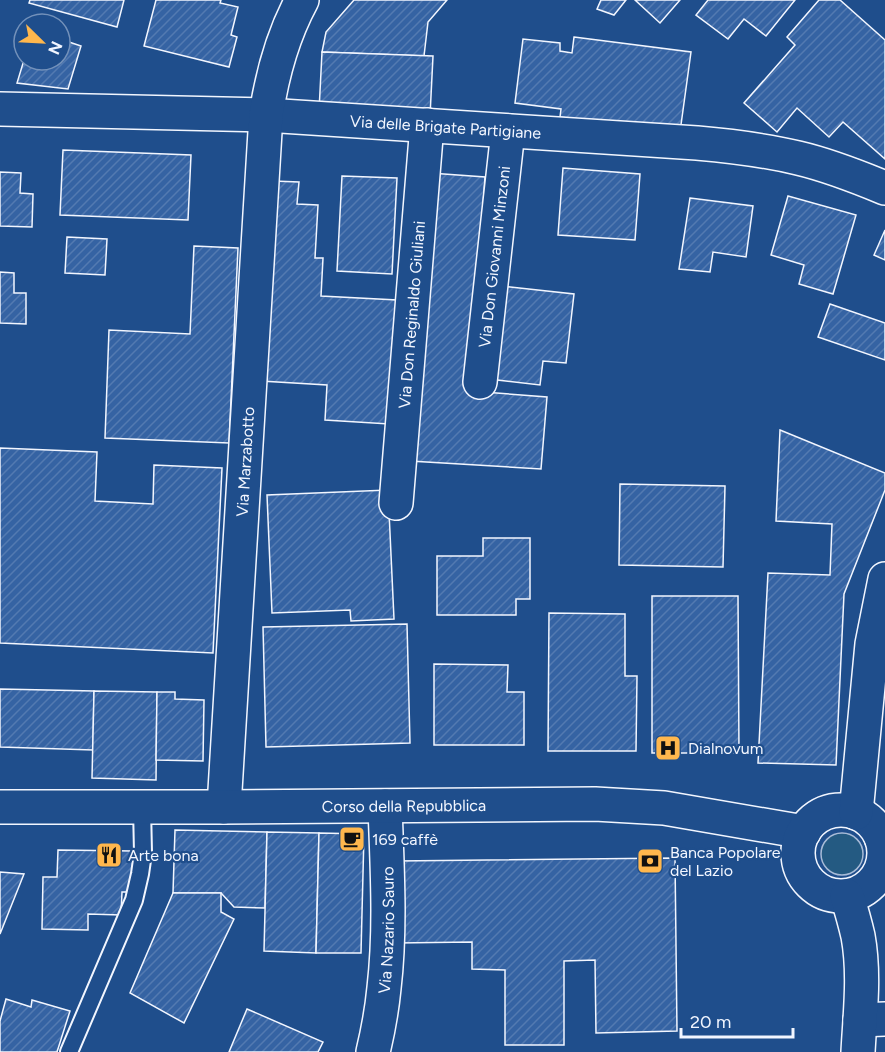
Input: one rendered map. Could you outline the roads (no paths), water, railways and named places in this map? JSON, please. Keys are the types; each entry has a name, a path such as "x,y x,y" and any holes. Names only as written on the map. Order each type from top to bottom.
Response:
{"street":[{"name":"Via Marzabotto","path":"225,807 266,115 277,63 302,0"},
{"name":"Via delle Brigate Partigiane","path":"0,109 266,115 698,143 796,157 885,188"},
{"name":"Via Don Reginaldo Giuliani","path":"396,503 427,125"},
{"name":"Via Don Giovanni Minzoni","path":"480,382 508,131"},
{"path":"856,813 872,644 885,579"},
{"name":"Corso della Repubblica","path":"0,807 596,804 694,813 804,832"},
{"name":"Via Nazario Sauro","path":"373,1052 386,967 385,806"},
{"path":"844,810 856,813 867,818 883,835 884,862 878,874 865,889 847,896 833,896 820,891 809,882 798,858 799,845 811,822 821,815 844,810"},
{"path":"847,896 858,937 868,1030"}],"lane":[{"path":"69,1052 134,900 143,853 142,807"}],"place":[{"name":"Dialnovum","path":"668,748"},
{"name":"169 caffè","path":"352,839"},
{"name":"Arte bona","path":"109,855"},
{"name":"Banca Popolare del Lazio","path":"650,861"}]}
